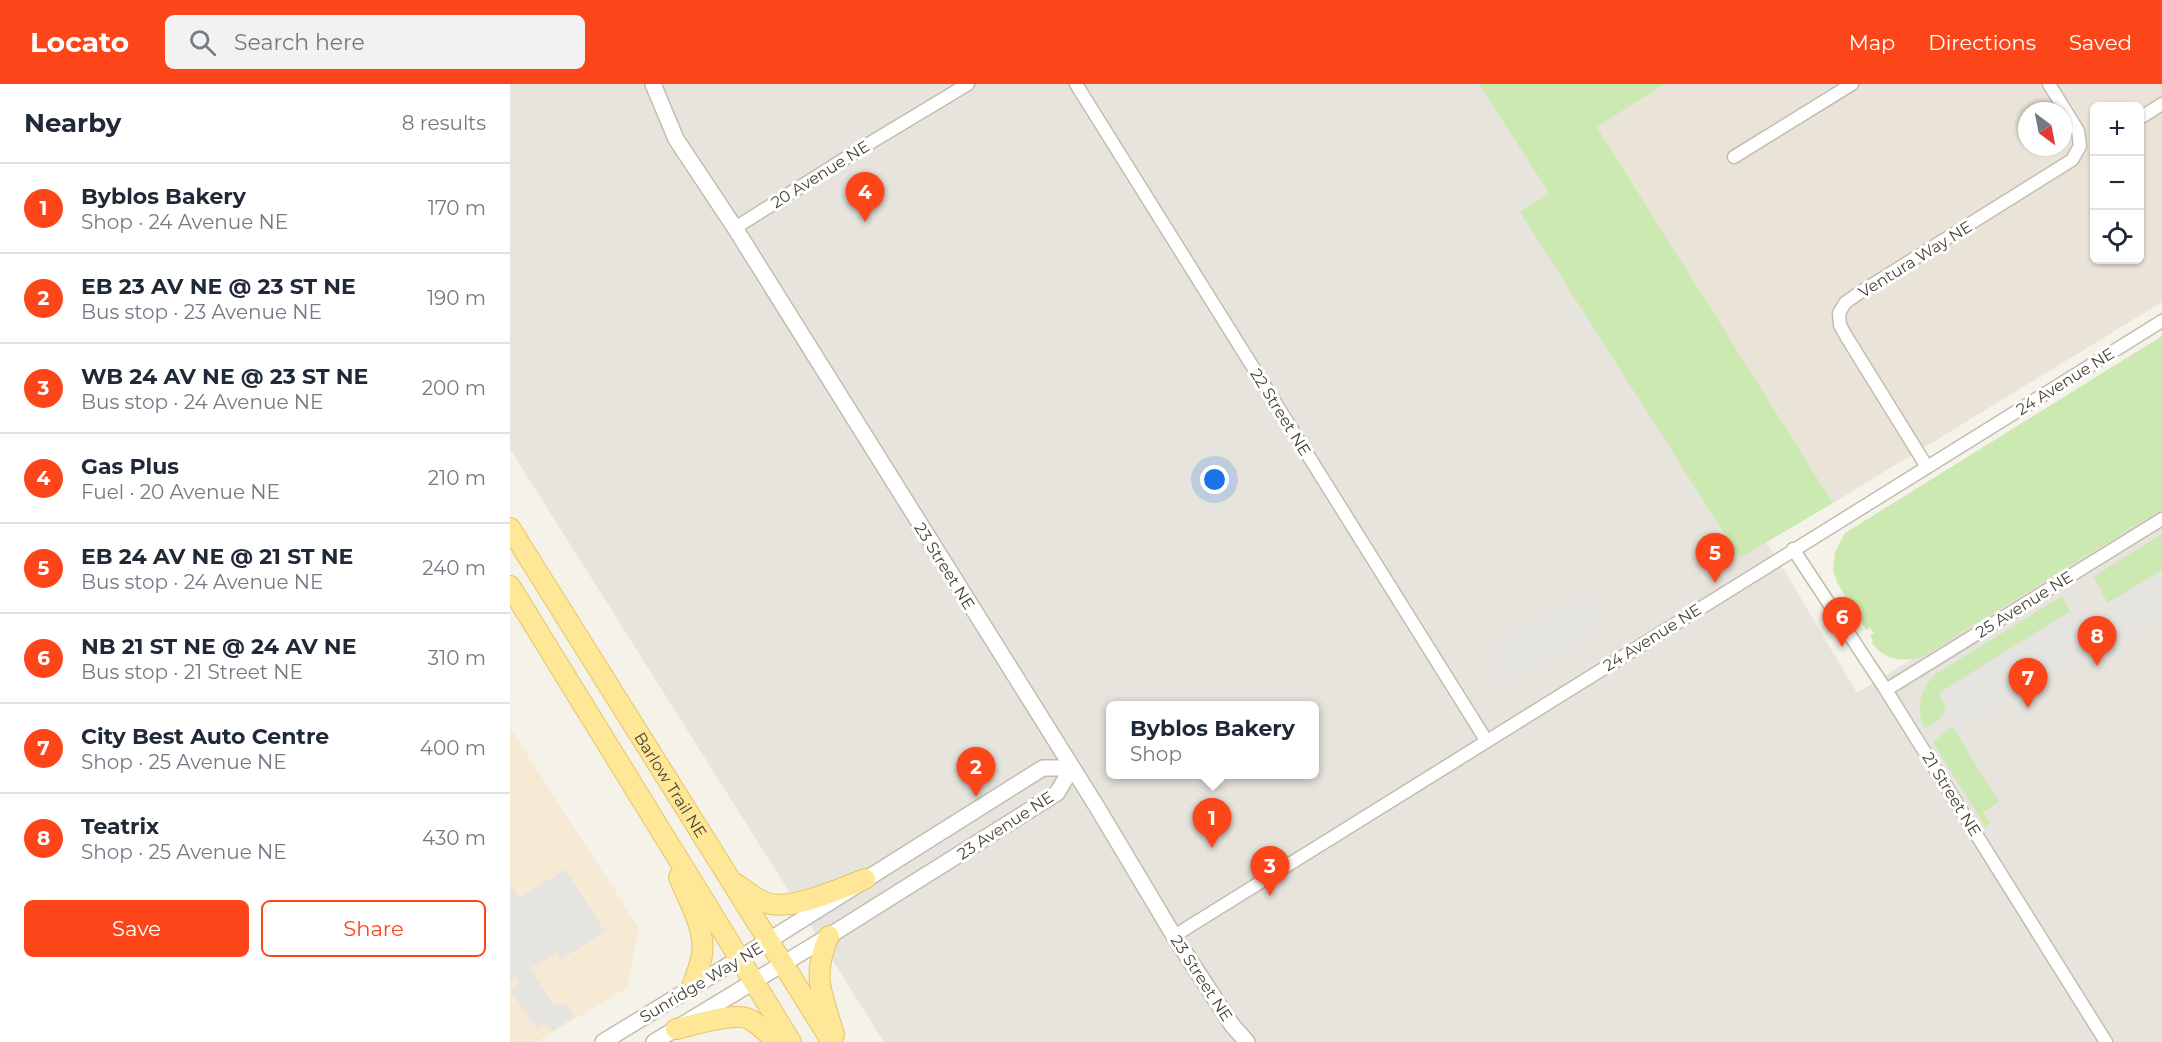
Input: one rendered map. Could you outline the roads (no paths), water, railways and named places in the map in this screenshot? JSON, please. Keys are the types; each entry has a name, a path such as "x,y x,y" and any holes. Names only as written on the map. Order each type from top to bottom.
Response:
{"main road":[{"name":"Barlow Trail NE","path":"510,528 832,1042"},
{"name":"Barlow Trail NE","path":"510,586 791,1042"},
{"path":"658,824 700,930 702,954 692,987"},
{"path":"730,880 766,903 777,905 798,902 865,879"},
{"path":"829,936 820,958 819,973 821,990 837,1042"},
{"path":"676,1029 742,1017 752,1020 777,1042"}],"street":[{"name":"23 Street NE","path":"653,84 676,139 735,228 1072,768 1173,936 1232,1024 1247,1042"},
{"name":"20 Avenue NE","path":"735,228 968,84"},
{"name":"22 Street NE","path":"1076,84 1486,740"},
{"path":"1734,157 1852,84"},
{"name":"Ventura Way NE","path":"1927,467 1846,336 1840,325 1839,314 1845,303 1856,295 2072,160 2080,146 2078,132 2049,84"},
{"path":"2144,115 2162,104"},
{"name":"24 Avenue NE","path":"1173,936 2162,321"},
{"name":"25 Avenue NE","path":"1886,690 2162,519"},
{"name":"21 Street NE","path":"1793,549 1886,690 2106,1042"},
{"name":"23 Avenue NE","path":"768,941 1043,768 1072,768"},
{"name":"23 Avenue NE","path":"782,964 1057,793 1072,768"},
{"name":"Sunridge Way NE","path":"603,1042 768,941"},
{"name":"Sunridge Way NE","path":"654,1042 782,964"}],"place":[{"name":"Gas Plus","path":"865,222"},
{"name":"EB 24 AV NE @ 21 ST NE","path":"1715,583"},
{"name":"NB 21 ST NE @ 24 AV NE","path":"1842,647"},
{"name":"Teatrix","path":"2097,666"},
{"name":"City Best Auto Centre","path":"2028,708"},
{"name":"EB 23 AV NE @ 23 ST NE","path":"976,797"},
{"name":"Byblos Bakery","path":"1212,848"},
{"name":"WB 24 AV NE @ 23 ST NE","path":"1270,896"}]}
